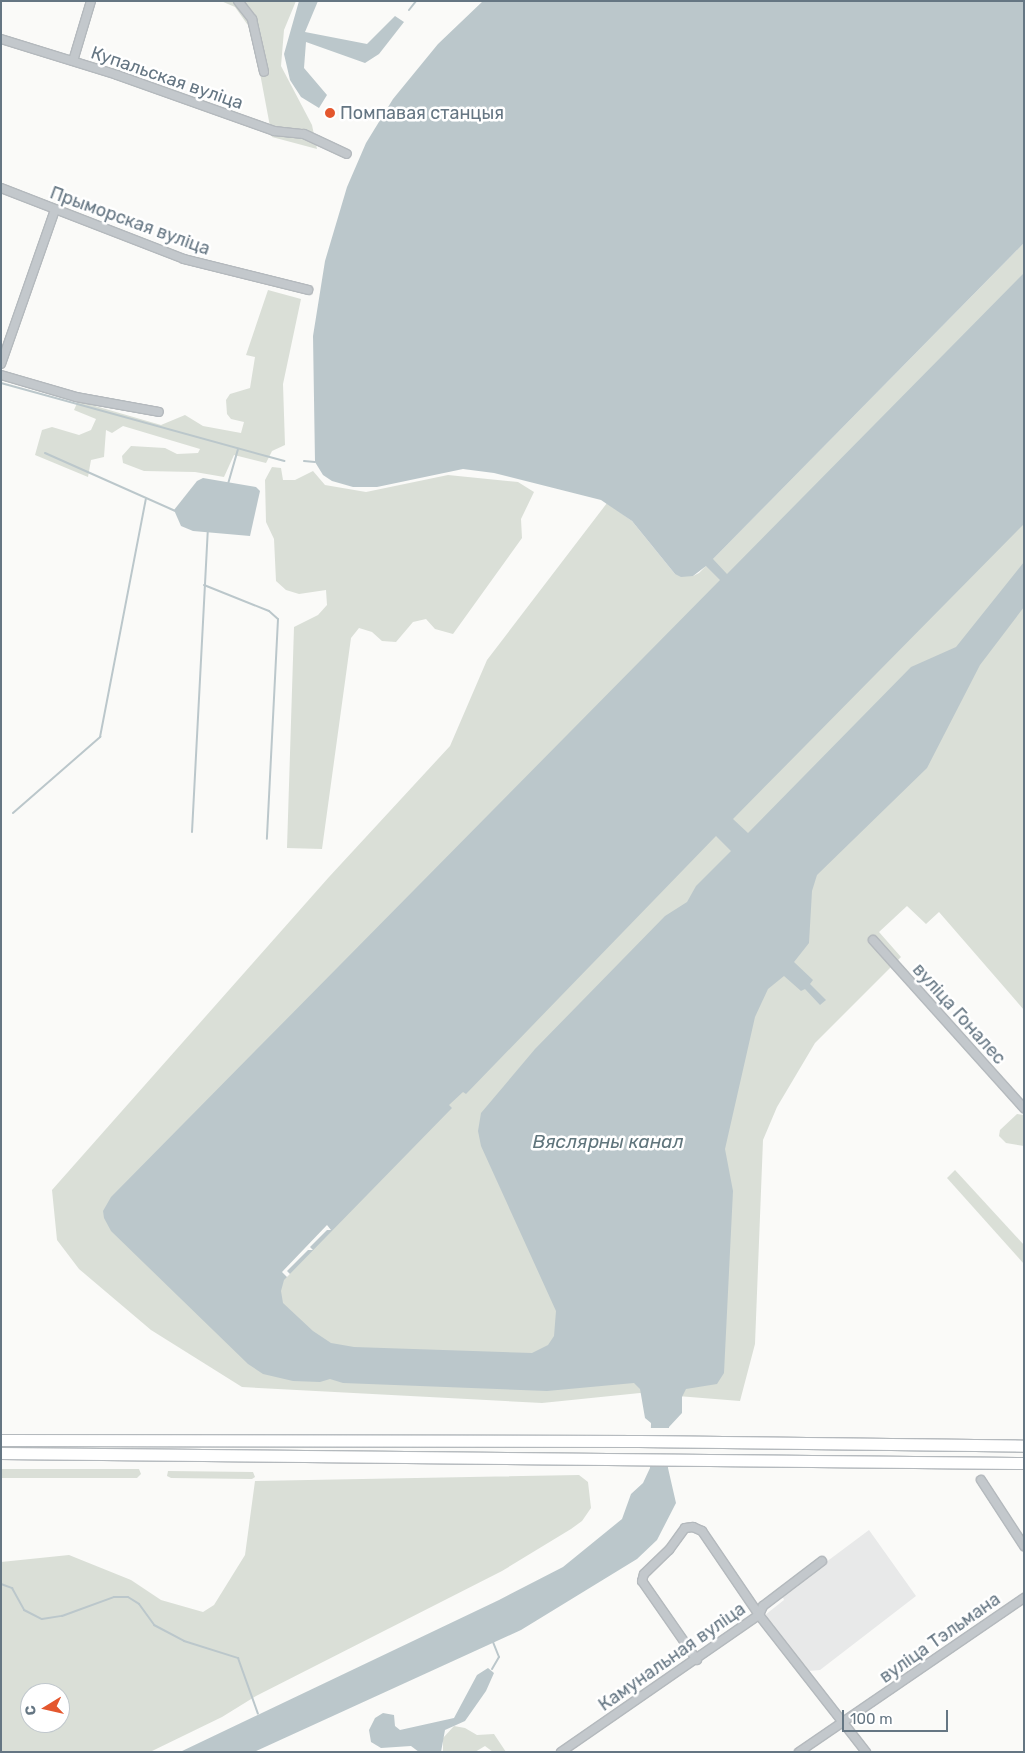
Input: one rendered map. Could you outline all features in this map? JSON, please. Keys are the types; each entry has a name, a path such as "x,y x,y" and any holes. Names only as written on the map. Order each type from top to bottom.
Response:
{"highway":[{"path":"1,1440 639,1441 1024,1446"},
{"path":"1,1454 1024,1464"}],"street":[{"path":"238,1 252,19 264,72"},
{"path":"74,62 90,3"},
{"name":"Купальская вуліца","path":"1,39 74,62 274,131 304,134 347,154"},
{"name":"Прыморская вуліца","path":"1,188 184,259 308,290"},
{"path":"1,364 55,210"},
{"path":"1,375 76,398 159,412"},
{"name":"вуліца Гоналес","path":"873,940 1024,1108"},
{"path":"981,1480 1024,1546"},
{"path":"697,1660 642,1581 644,1574 669,1550 684,1528 693,1527 702,1531 759,1615 866,1752"},
{"name":"Камунальная вуліца","path":"561,1752 697,1660 759,1615 763,1606 822,1561"},
{"name":"вуліца Тэльмана","path":"799,1752 1024,1598"}],"shaded area":[{"path":"221,1 296,1 284,30 281,66 312,125 317,149 272,137 252,31 235,7"},
{"name":"Вяслярны канал","path":"1024,243 1024,1010 939,912 926,924 907,906 879,932 901,957 815,1043 777,1107 763,1140 755,1344 740,1401 640,1393 542,1403 242,1387 151,1330 79,1269 57,1240 52,1190 329,877 450,746 487,660 607,503 632,521 675,574 693,576 699,573"},
{"path":"268,290 301,299 283,384 285,445 272,451 266,463 234,455 224,477 195,472 144,471 123,463 122,456 131,446 165,448 177,454 198,453 200,449 123,426 112,433 106,430 104,457 91,460 88,477 35,455 42,430 52,427 79,435 91,430 96,419 74,410 78,401 161,425 185,415 203,426 241,433 244,422 231,419 227,414 226,400 230,394 250,388 255,357 246,355"},
{"path":"272,467 281,468 283,480 295,480 313,471 325,485 366,492 448,475 518,482 534,492 521,519 522,538 453,634 435,629 426,619 413,622 396,642 382,641 372,632 359,628 351,638 322,849 287,848 294,627 318,615 327,605 326,590 299,594 286,590 276,581 274,539 266,522 265,480"},
{"path":"1017,1114 1024,1115 1024,1146 1006,1143 999,1136 1000,1130"},
{"path":"955,1170 1024,1245 1024,1264 947,1178"},
{"path":"1,1469 139,1469 141,1474 137,1478 1,1478"},
{"path":"168,1471 253,1472 255,1477 252,1479 171,1478 167,1476"},
{"path":"579,1475 588,1482 591,1508 582,1521 571,1529 502,1571 256,1696 222,1717 150,1752 1,1752 1,1562 69,1555 131,1580 161,1600 203,1612 214,1605 245,1555 255,1481"},
{"path":"869,1530 916,1596 820,1670 809,1671 765,1615 784,1600 782,1595"},
{"path":"454,1726 465,1728 477,1735 494,1734 506,1752 493,1752 485,1746 475,1752 443,1752 443,1738"}],"water":[{"path":"299,1 318,1 305,32 367,44 395,16 404,22 379,54 365,63 306,42 304,68 327,95 319,108 301,97 290,80 284,54"},
{"path":"483,1 1024,1 1024,243 713,559 727,574 1024,273 1024,524 733,819 748,833 911,667 956,647 1024,562 1024,607 980,665 927,768 817,875 812,891 809,943 794,962 813,980 810,984 826,1000 820,1005 805,989 801,991 784,976 768,989 755,1017 725,1149 733,1191 724,1373 717,1384 686,1389 682,1397 682,1413 669,1427 668,1468 676,1503 657,1540 637,1559 521,1630 254,1752 180,1752 499,1600 563,1567 622,1519 631,1494 643,1483 650,1468 651,1423 645,1418 640,1389 634,1383 547,1391 343,1383 330,1379 320,1382 293,1381 263,1374 248,1364 111,1231 104,1218 103,1211 111,1197 720,580 706,566 693,576 681,577 675,574 632,521 601,500 494,473 463,469 377,487 353,487 332,481 323,475 315,462 313,336 325,261 347,187 366,143 393,99 438,44","holes":["716,836 731,851 696,886 687,902 665,916 535,1049 481,1113 478,1131 481,1146 556,1311 554,1336 548,1345 532,1353 354,1347 331,1343 313,1331 283,1303 281,1291 284,1280 452,1108 449,1105 463,1092 466,1094"]},
{"path":"203,478 256,487 260,491 250,536 193,531 181,526 174,510 197,481"},
{"path":"488,1668 494,1673 486,1691 465,1721 445,1730 441,1752 419,1752 411,1746 381,1748 371,1742 369,1730 375,1718 383,1713 394,1715 395,1726 400,1730 454,1718 477,1675"}],"pier":[{"path":"327,1225 331,1230 327,1230 310,1247 313,1250 308,1250 287,1271 290,1274 287,1277 282,1272"},
{"path":"649,1428 672,1428 670,1464 647,1465"}],"waterway":[{"path":"409,10 416,1"},
{"path":"1,383 284,461"},
{"path":"228,484 238,449"},
{"path":"45,453 175,511"},
{"path":"304,461 315,462"},
{"path":"13,813 100,737 146,499"},
{"path":"192,832 208,530"},
{"path":"204,585 269,611 278,619 267,839"},
{"path":"1,1584 12,1588 24,1610 42,1619 62,1616 114,1597 128,1597 139,1604 154,1625 184,1641 238,1658 258,1714"},
{"path":"492,1669 499,1657 493,1642"}],"place":[{"name":"Помпавая станцыя","path":"330,113"}]}
